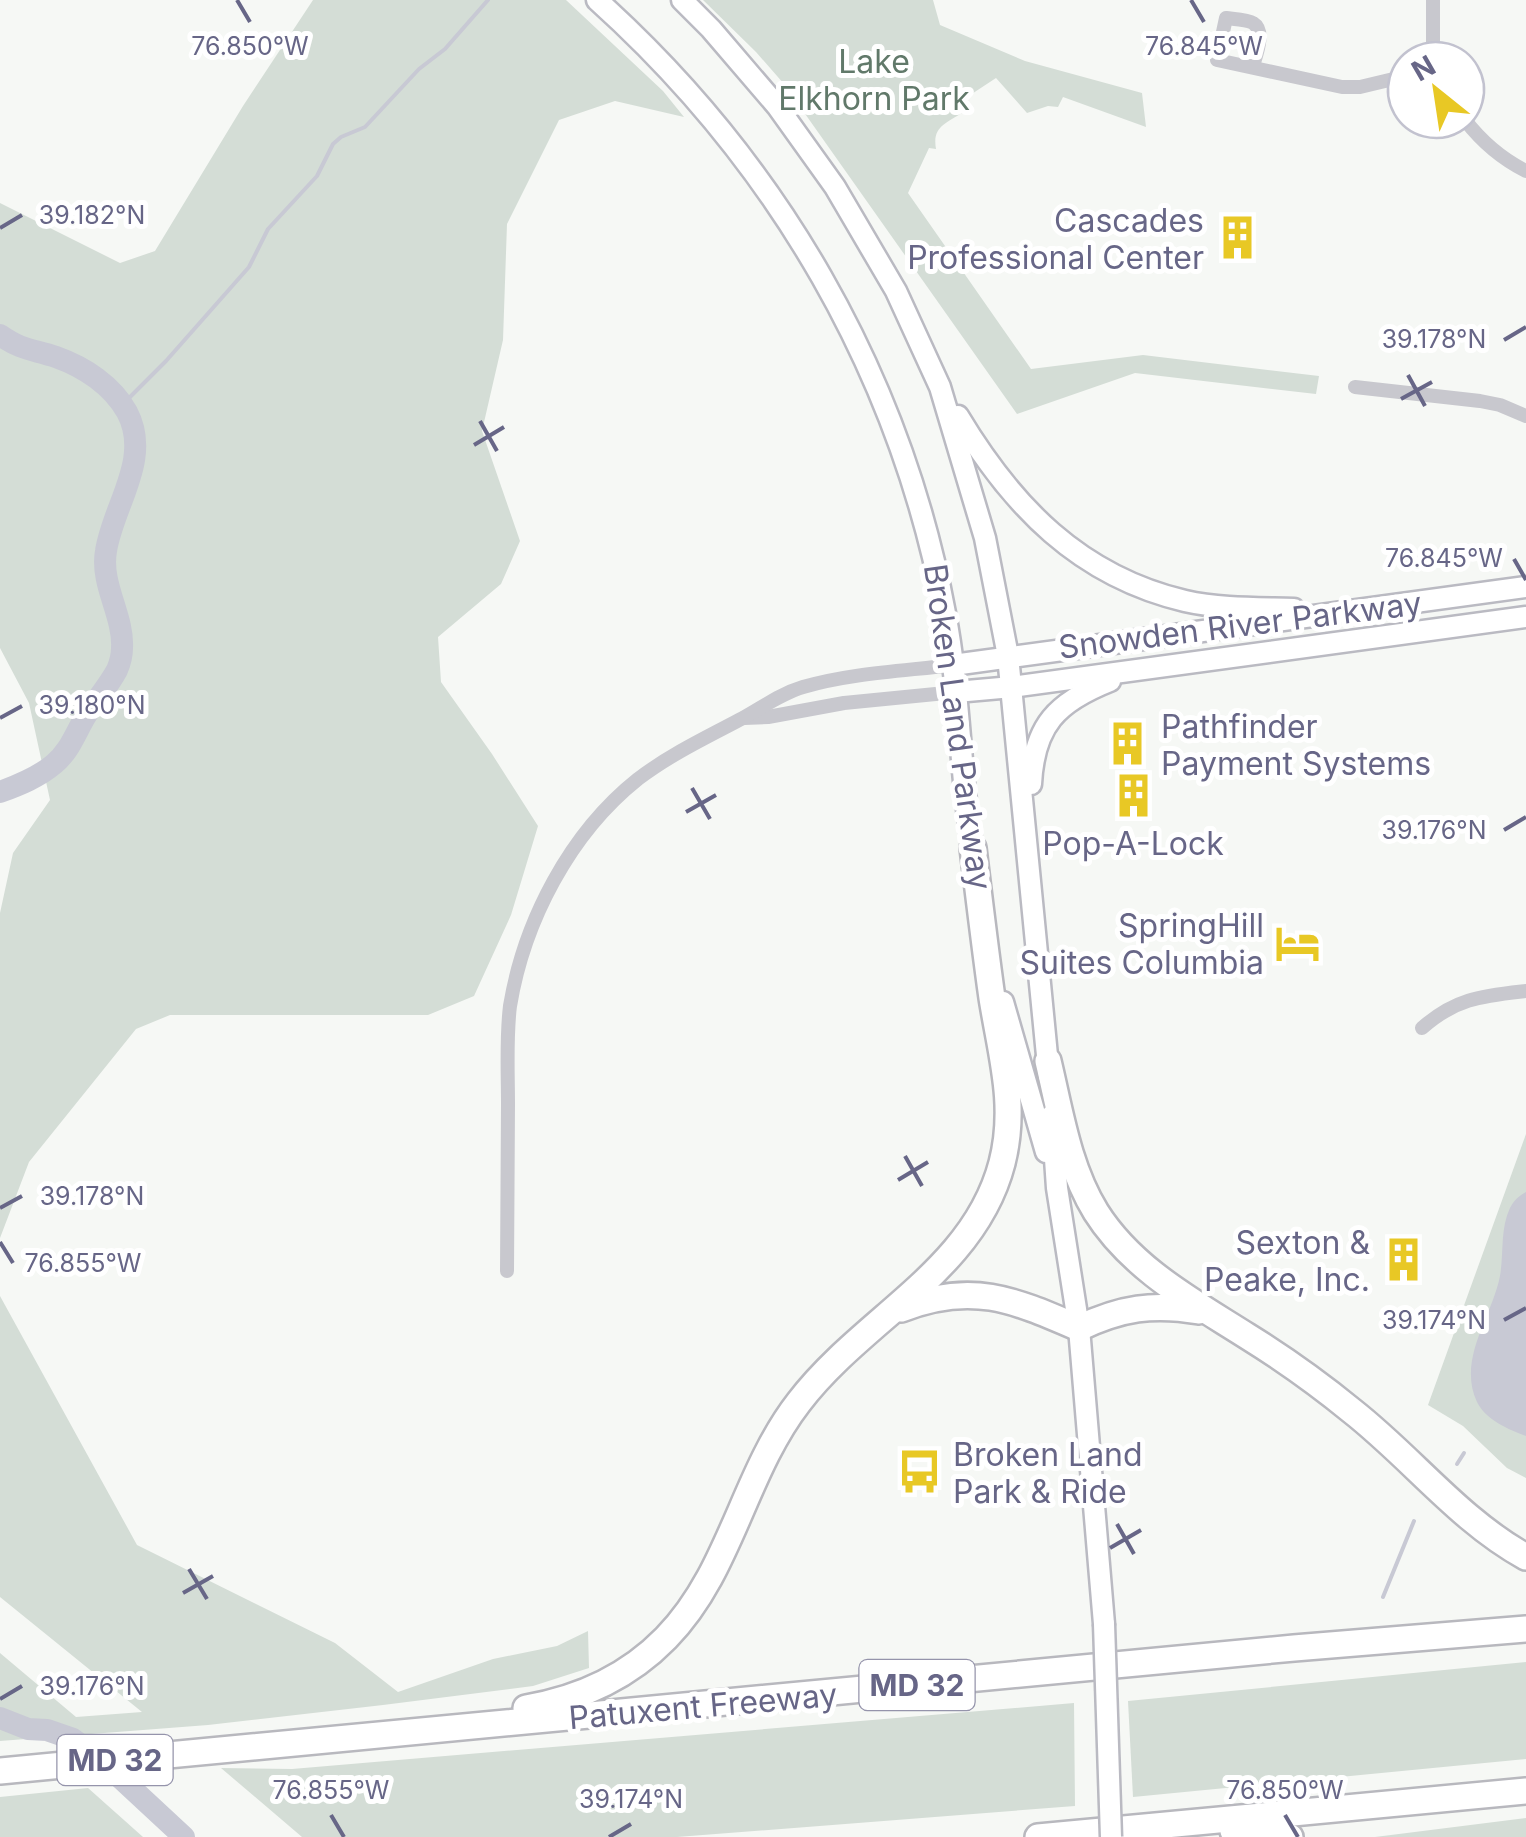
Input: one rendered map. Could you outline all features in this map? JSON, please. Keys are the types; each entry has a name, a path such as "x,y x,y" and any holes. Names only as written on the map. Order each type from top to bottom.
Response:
{"highway":[{"path":"309,1742 542,1706 590,1691 640,1662 666,1638 700,1594 767,1449 800,1400 956,1250 977,1222 992,1194 1008,1134 1008,1086 992,1000 973,848"},
{"path":"1048,1060 1072,1160 1096,1212 1138,1261 1207,1312 1316,1382 1357,1414 1479,1527 1526,1557"},
{"path":"892,1312 934,1297 981,1294 1080,1328 1114,1314 1149,1306 1207,1312"},
{"name":"Patuxent Freeway","path":"0,1771 1526,1629"},
{"path":"1043,1837 1526,1791"},
{"path":"1122,1832 1254,1832 1290,1837"}],"main road":[{"name":"Broken Land Parkway","path":"597,0 664,64 730,138 782,212 843,315 870,370 912,480 932,548 953,664 973,848 1002,996 1057,1188"},
{"name":"Broken Land Parkway","path":"682,0 777,106 836,187 896,291 940,388 984,538 1012,687 1057,1188 1080,1328 1122,1832"},
{"path":"940,388 996,475 1022,506 1048,530 1130,582 1186,601 1234,608 1360,610"},
{"name":"Snowden River Parkway","path":"953,664 1526,587"},
{"name":"Snowden River Parkway","path":"956,692 1526,617"},
{"path":"1028,841 1034,752 1048,722 1059,708 1084,691 1138,670"}],"street":[{"path":"1433,0 1433,40"},
{"path":"1253,66 1342,87 1386,81"},
{"path":"1481,140 1526,170"},
{"path":"1356,386 1480,401 1526,416"},
{"path":"507,1271 510,1012 529,933 568,858 620,795 660,763 783,694 808,685 953,664"},
{"path":"743,718 956,692"},
{"path":"1422,1028 1440,1012 1460,1003 1526,991"}],"green space":[{"path":"313,0 566,0 663,91 684,117 615,101 559,120 507,224 503,340 482,431 520,541 501,584 438,637 441,682 538,826 511,915 474,996 428,1015 170,1015 136,1029 29,1162 0,1238 0,913 13,853 50,800 29,703 0,648 0,203 120,263 155,251"},
{"name":"Lake Elkhorn Park","path":"703,0 933,0 940,25 1025,61 1142,93 1146,127 1063,97 1058,107 1027,113 996,78 958,103 963,112 938,130 936,149 929,148 908,193 1031,369 1143,355 1319,376 1316,394 1135,373 1017,414 784,84"},
{"path":"1526,1134 1526,1478 1507,1468 1463,1426 1428,1405"},
{"path":"0,1296 137,1545 335,1643 398,1692 493,1659 557,1646 588,1631 589,1668 533,1686 383,1705 208,1725 0,1741 0,1653 76,1717 142,1712 0,1597"},
{"path":"1526,1662 1526,1759 1133,1797 1128,1701"},
{"path":"1074,1703 1075,1806 677,1837 302,1837 221,1768 292,1769"},
{"path":"88,1788 143,1837 0,1837 0,1797"},
{"path":"1526,1818 1526,1837 1375,1837"}],"shaded area":[{"path":"1526,1192 1526,1436 1498,1423 1481,1408 1472,1386 1471,1370 1500,1276 1507,1216 1513,1203"}],"waterway":[{"path":"122,405 249,267 268,229 317,176 333,144 365,127 419,69 445,49 488,0"},
{"path":"0,335 21,347 77,366 105,385 127,412 135,447 105,563 122,636 118,667 60,759 35,777 0,792"},
{"path":"1457,1464 1464,1453"},
{"path":"1383,1597 1414,1521"},
{"path":"0,1718 73,1739 184,1837"}],"place":[{"name":"Cascades Professional Center","path":"1237,238"},
{"name":"Pathfinder Payment Systems","path":"1128,744"},
{"name":"Pop-A-Lock","path":"1133,795"},
{"name":"SpringHill Suites Columbia","path":"1297,943"},
{"name":"Sexton & Peake, Inc.","path":"1403,1260"},
{"name":"Broken Land Park & Ride","path":"920,1472"}]}
